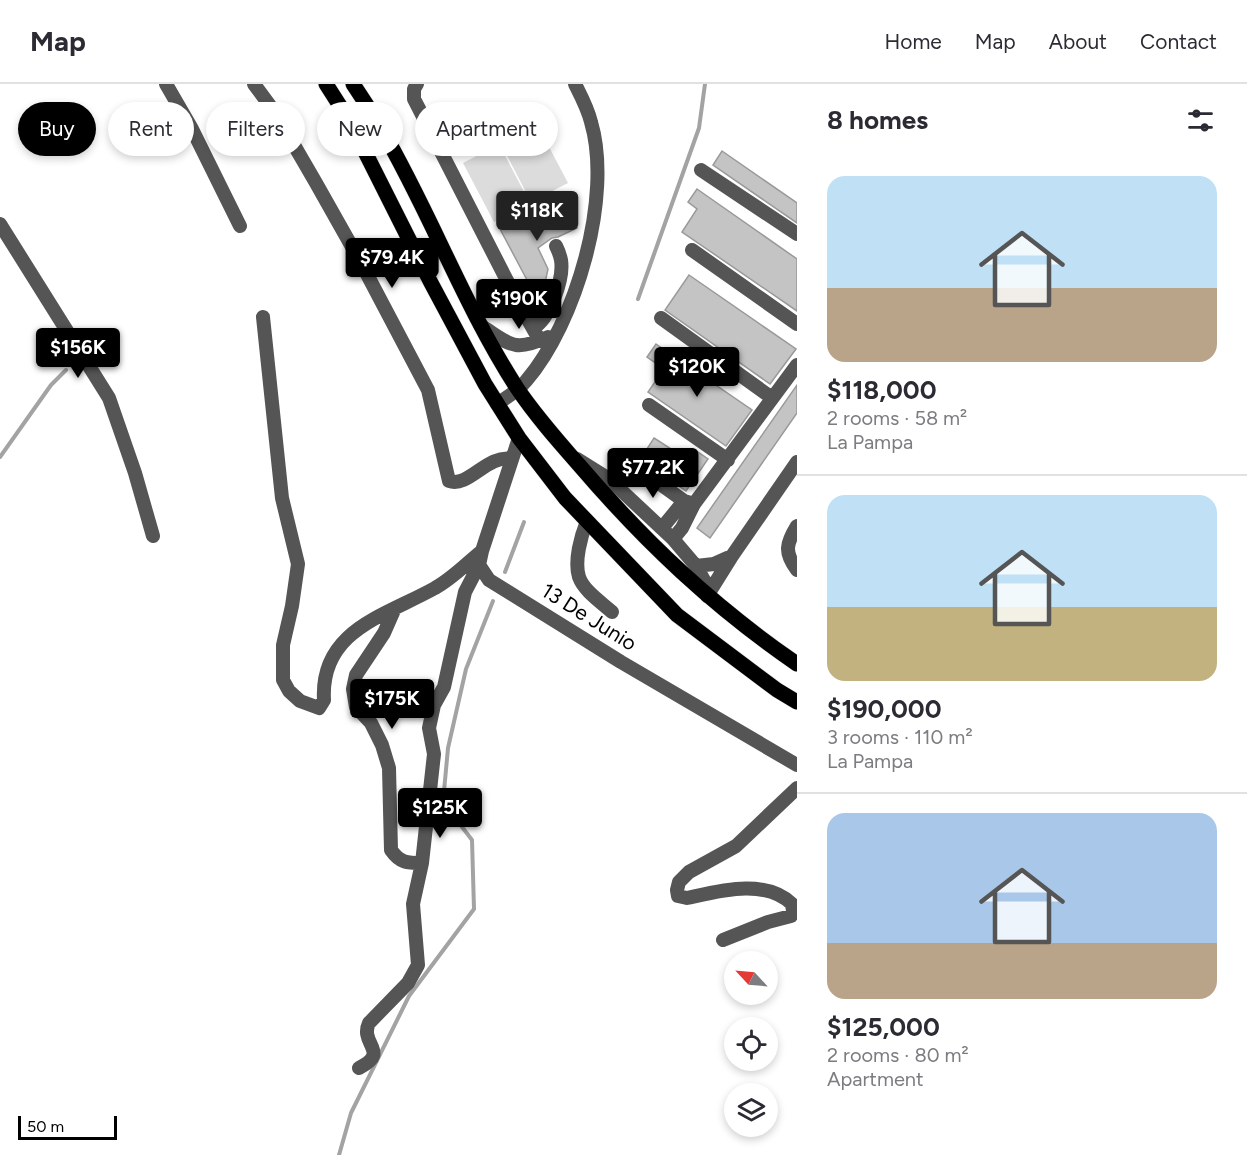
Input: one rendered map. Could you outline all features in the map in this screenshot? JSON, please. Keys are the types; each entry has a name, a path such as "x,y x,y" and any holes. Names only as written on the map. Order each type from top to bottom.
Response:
{"main road":[{"path":"326,84 350,120 414,249 497,404 519,438 565,498 677,615 777,690 797,702"},
{"path":"353,84 383,131 480,325 518,389 623,516 753,633 797,664"},
{"path":"414,249 436,236"}],"street":[{"path":"166,84 192,129 240,226"},
{"path":"254,84 276,114 316,183 428,390 449,481 460,482 498,459 512,459"},
{"path":"417,84 414,89 414,99 540,341"},
{"path":"497,404 527,380 558,333 585,262 598,200 596,156 592,123 575,84"},
{"path":"701,170 797,234"},
{"path":"0,224 109,398 135,473 153,536"},
{"path":"533,328 540,324 550,308 560,276 561,260 556,246"},
{"path":"692,250 797,324"},
{"path":"560,276 575,290"},
{"path":"263,317 282,498 298,564 283,645 284,680 289,691 300,701 319,708 324,700 323,684 333,654 353,632 437,587 481,558"},
{"path":"661,318 772,398"},
{"path":"480,325 514,345 527,346 558,333"},
{"path":"662,528 689,503 728,460 797,365"},
{"path":"649,405 728,460"},
{"path":"359,1068 374,1058 367,1032 369,1023 408,982 418,965 413,904 422,863 434,754 429,728 434,705 444,687 465,592 481,558 519,438"},
{"path":"570,454 609,479 673,539 696,566 709,594"},
{"path":"709,594 732,556 797,462"},
{"path":"652,478 689,503"},
{"path":"673,539 682,528 689,503"},
{"path":"587,521 578,558 579,577 586,588 612,612"},
{"path":"797,526 788,541 788,554 797,570"},
{"path":"696,566 714,564 732,556"},
{"name":"13 De Junio","path":"481,558 489,580 621,662 797,765"},
{"path":"395,608 384,633 358,670 353,689 356,707 371,723 382,745 389,768 391,850 397,859 405,863 422,863"},
{"path":"723,940 768,922 791,916 792,904 776,894 749,888 687,898 678,896 679,882 689,872 736,846 797,788"}],"shaded area":[{"path":"476,156 505,156 530,203 494,222 463,163"},
{"path":"507,156 554,156 568,183 531,202"}],"building":[{"path":"722,151 797,203 797,223 713,165"},
{"path":"697,189 797,259 797,311 682,232 697,209 688,202"},
{"path":"559,193 577,228 552,238 538,248 548,269 540,306 535,314 524,293 527,280 499,227"},
{"path":"689,275 796,349 770,384 665,310"},
{"path":"656,344 752,410 726,446 648,392 664,369 647,357"},
{"path":"797,385 797,413 710,538 697,528"},
{"path":"654,438 688,460 695,450 708,459 686,491 673,482 676,477 643,455"}],"waterway":[{"path":"638,299 699,128 705,84"},
{"path":"0,457 51,385 66,370"},
{"path":"505,572 524,522"},
{"path":"339,1155 351,1113 409,996 474,909 472,840 443,802 448,748 466,669 493,601"}]}
